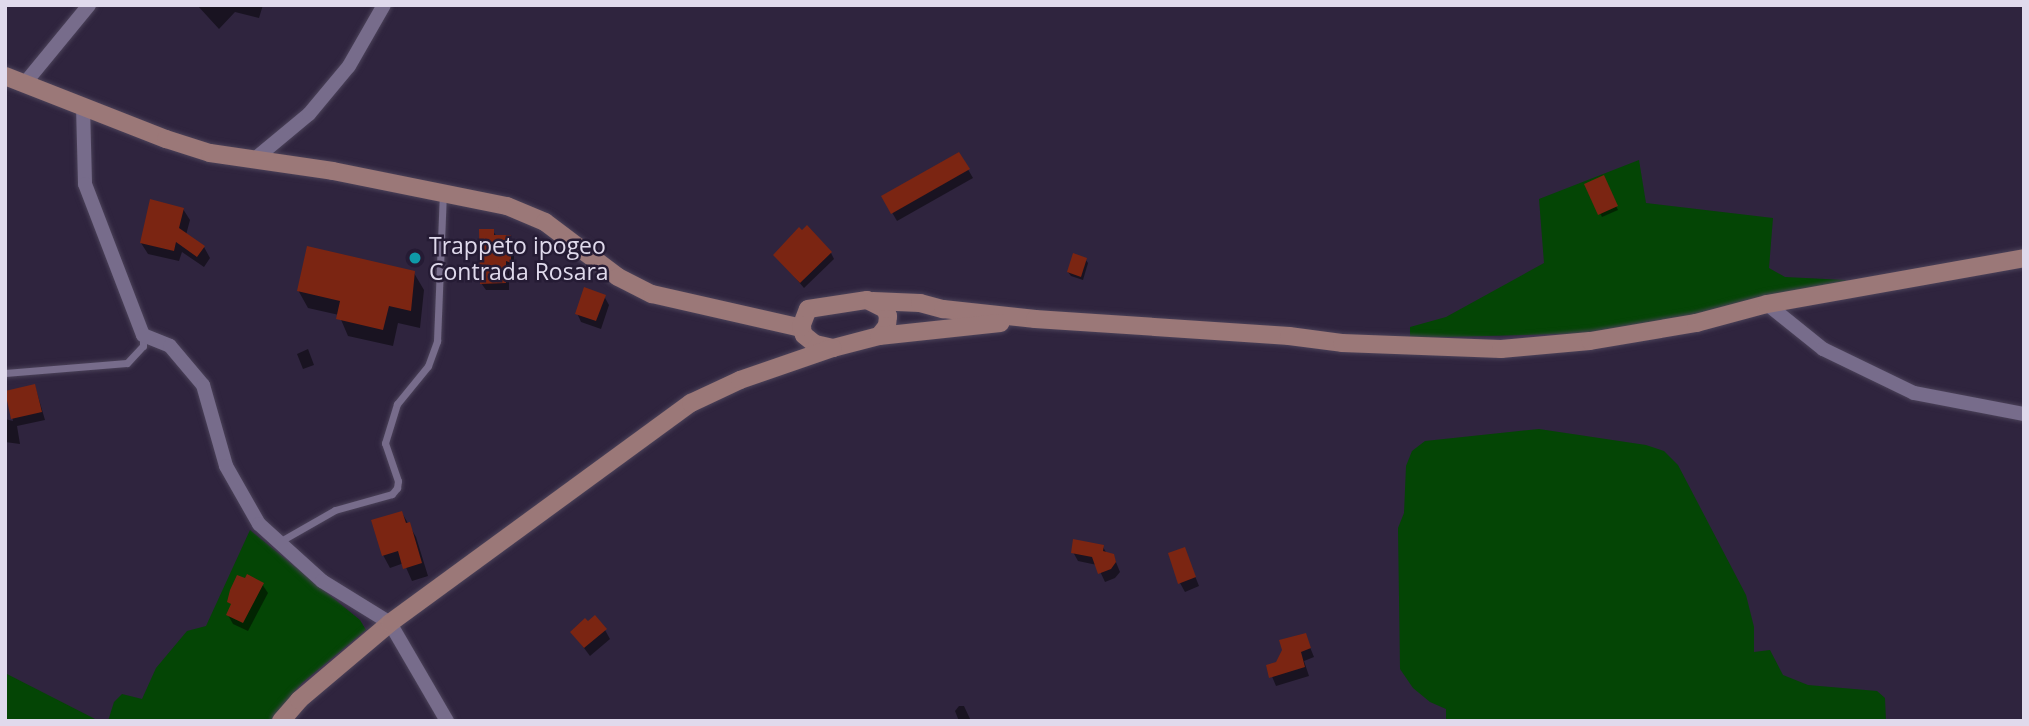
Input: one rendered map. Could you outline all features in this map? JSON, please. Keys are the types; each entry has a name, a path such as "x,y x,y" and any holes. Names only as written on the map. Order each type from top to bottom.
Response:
{"street":[{"path":"24,83 89,5"},
{"path":"257,158 309,114 349,66 384,5"},
{"path":"5,76 210,153 257,158 507,206 545,222 618,276 652,294 755,316 803,332 815,344 833,348"},
{"path":"83,106 85,184 143,335 170,346 203,385 226,466 259,524 322,581 390,623 447,721"},
{"path":"755,316 873,301 920,303 943,309 1035,319 1289,336 1342,343 1502,349 1590,341 1696,323 1768,304 2024,258"},
{"path":"873,301 885,309 888,316 887,326 879,336"},
{"path":"1768,304 1823,348 1914,393 2024,414"},
{"path":"760,373 788,356 803,332 808,309"},
{"path":"281,721 299,700 390,623 691,403 760,373 833,348 879,336 1035,319"}],"lane":[{"path":"279,542 335,510 392,494 397,488 385,443 397,404 428,366 437,341 443,194"},
{"path":"5,373 127,363 143,346 143,335"}],"green space":[{"path":"1639,160 1646,203 1773,218 1769,268 1785,277 1846,280 1848,288 1600,333 1410,338 1410,327 1446,317 1544,263 1539,199"},
{"path":"1539,429 1646,445 1664,451 1678,465 1746,595 1754,627 1754,652 1770,650 1783,675 1808,685 1877,691 1885,698 1886,721 1446,721 1446,709 1430,702 1413,688 1400,669 1398,528 1404,513 1406,466 1412,451 1425,441"},
{"path":"250,530 360,620 366,630 302,683 270,721 108,721 114,702 122,694 142,699 156,668 187,631 206,626"},
{"path":"5,673 99,721 5,721"}],"building":[{"path":"959,152 970,169 891,214 881,196"},
{"path":"1604,175 1618,206 1598,215 1584,184"},
{"path":"150,199 184,208 179,228 205,246 197,257 176,242 174,251 140,243"},
{"path":"807,225 832,252 800,283 773,255 799,227 802,230"},
{"path":"479,229 494,229 494,235 511,235 511,263 506,261 506,283 480,284"},
{"path":"307,246 415,271 411,311 389,306 383,330 336,319 340,301 297,291"},
{"path":"1073,253 1087,258 1081,277 1067,272"},
{"path":"584,287 606,295 596,321 575,314"},
{"path":"35,384 42,412 11,419 5,391"},
{"path":"402,511 406,523 410,522 422,563 403,569 398,551 382,556 371,520"},
{"path":"1073,539 1104,545 1103,551 1114,554 1116,562 1111,569 1098,574 1092,557 1071,553"},
{"path":"1185,547 1196,577 1178,584 1168,553"},
{"path":"247,574 264,583 243,623 226,615 231,604 227,602 237,575 245,578"},
{"path":"595,615 607,629 584,648 570,632 585,618 588,621"},
{"path":"1306,633 1311,648 1301,652 1305,667 1269,678 1266,665 1276,662 1282,650 1279,640"}],"place":[{"name":"Trappeto ipogeo Contrada Rosara","path":"415,258"}]}
